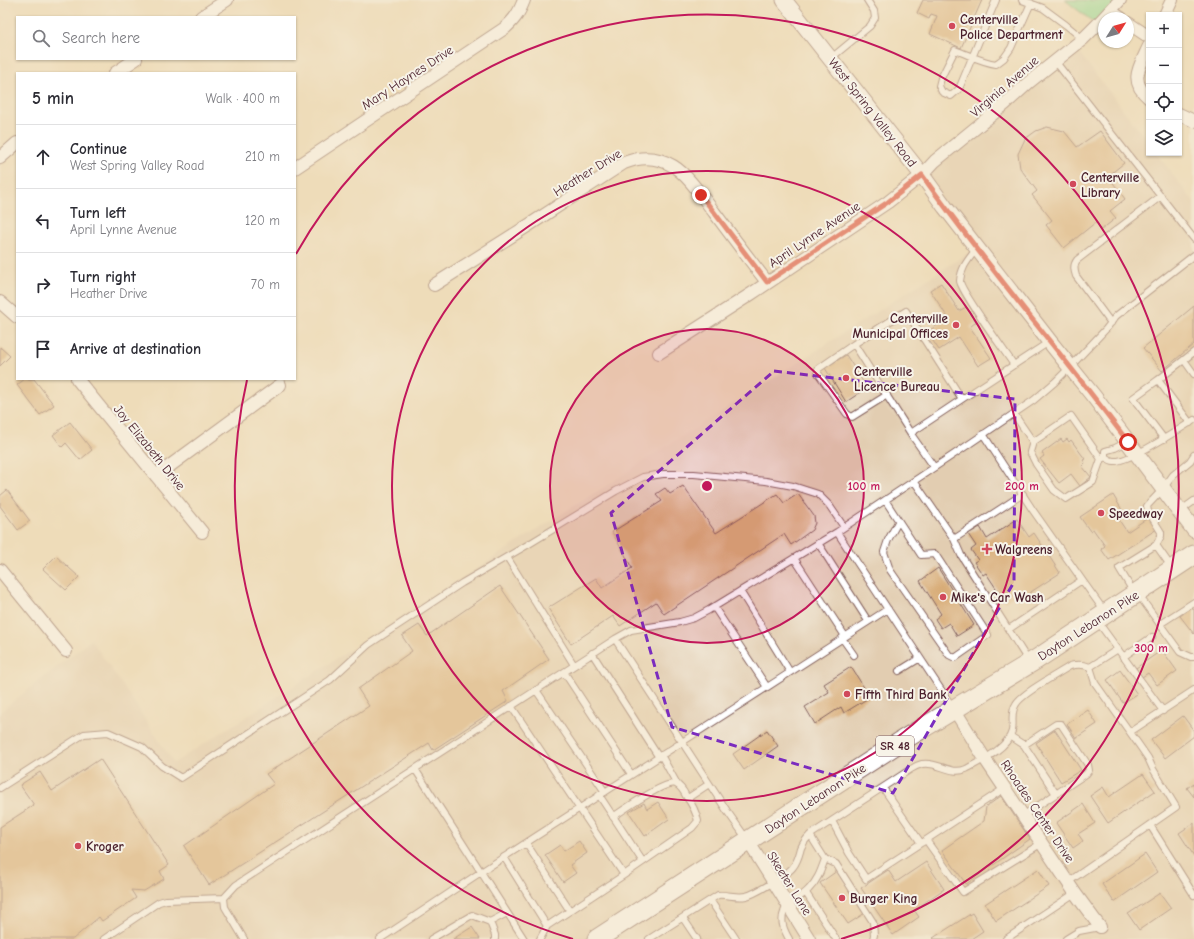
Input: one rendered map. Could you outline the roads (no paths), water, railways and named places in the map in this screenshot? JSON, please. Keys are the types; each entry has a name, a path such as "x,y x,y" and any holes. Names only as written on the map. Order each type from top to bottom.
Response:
{"main road":[{"name":"Dayton Lebanon Pike","path":"598,939 903,740 1030,663 1194,555"}],"street":[{"path":"203,16 227,0"},
{"name":"Mary Haynes Drive","path":"296,167 505,28 515,18 524,0"},
{"name":"West Spring Valley Road","path":"784,0 922,175 976,248 1070,367 1194,530"},
{"name":"Virginia Avenue","path":"922,175 935,161 969,135 1028,83 1083,39 1120,0"},
{"path":"1166,12 1172,0"},
{"path":"1134,27 1146,35"},
{"path":"1146,96 1138,86 1137,79 1140,67 1148,48"},
{"path":"116,72 134,60"},
{"path":"1182,115 1194,121"},
{"path":"0,158 16,144"},
{"name":"Heather Drive","path":"434,285 624,163 632,159 642,158 660,160 674,166 682,173 701,195 767,282"},
{"name":"April Lynne Avenue","path":"659,353 888,202 922,175"},
{"path":"0,302 16,315"},
{"name":"Joy Elizabeth Drive","path":"78,380 202,532"},
{"path":"156,476 280,385"},
{"path":"0,570 66,651"},
{"name":"Rhoades Center Drive","path":"954,710 1075,893 1100,927"},
{"name":"Skeeter Lane","path":"748,841 772,882 809,939"}],"lane":[{"path":"830,59 870,26 875,18 874,12 867,0"},
{"path":"996,0 973,56 959,89 952,96 942,92 939,86 941,78 955,50 973,56 988,63 996,64 1004,58 1011,48 1031,3"},
{"path":"1022,0 1043,8 1083,39"},
{"path":"1055,61 1194,239"},
{"path":"1111,323 1076,276 1074,263 1161,196"},
{"path":"976,248 963,267 960,283 977,311 1014,365"},
{"path":"104,939 154,906 166,900 224,898 236,885 592,653 630,630 680,622 694,618 837,532 1034,400 1070,367 1116,316 1194,255"},
{"path":"887,395 852,417 847,414 818,373 818,370 854,344 906,311 962,399"},
{"path":"911,433 1050,342"},
{"path":"854,344 934,467"},
{"path":"1164,439 1133,398 1194,352"},
{"path":"1184,360 1194,374"},
{"path":"1132,448 1116,462 1103,458 1071,416 1033,442 1030,452 1036,464 1054,490 1066,499 1093,482 1103,458 1105,452 1115,448 1132,448 1164,439 1192,421 1158,380"},
{"path":"1014,414 1033,442"},
{"path":"983,434 1082,580 1123,657 1163,711"},
{"path":"1194,455 1192,464 1173,475 1163,489 1147,506 1148,511 1161,532 1161,536 1156,545 1119,568 1136,594 1180,652 1194,657"},
{"path":"0,788 84,734 108,732 142,747 162,766 181,778 330,680 368,645 462,583 616,491 643,477 663,474 694,474 766,481 793,486 818,494 829,505 844,527"},
{"path":"914,481 954,539 961,555 1030,663"},
{"path":"954,539 1023,494"},
{"path":"885,500 921,555 934,554 988,635 955,658 949,655 890,570 884,552 888,540 898,522"},
{"path":"1180,511 1194,501"},
{"path":"837,532 954,710"},
{"path":"818,543 868,621"},
{"path":"1156,545 1173,569"},
{"path":"507,557 574,666"},
{"path":"794,558 854,655"},
{"path":"1009,629 1082,580"},
{"path":"740,591 790,672"},
{"path":"1160,624 1194,602"},
{"path":"714,607 767,687"},
{"path":"383,938 631,774 888,609"},
{"path":"1123,657 1152,636"},
{"path":"615,639 709,784 748,841"},
{"path":"1090,667 1118,649"},
{"path":"540,939 547,926 643,862 696,825 698,821 695,808 677,784 592,653"},
{"path":"899,671 920,658"},
{"path":"649,939 718,895 724,894 745,896 772,882 793,868 805,840 810,835 911,769 922,764 934,765 957,771 964,770 985,759 1003,746 1010,736 1013,711 1022,696 1070,666 1083,664 1090,667 1095,683 1148,758 1152,769 1176,807 1068,882"},
{"path":"564,672 631,774"},
{"path":"536,690 602,793 613,816 643,862"},
{"path":"1130,732 1194,690"},
{"path":"511,706 624,875"},
{"path":"1024,745 1056,724 1061,724 1088,765 1086,774 1024,815"},
{"path":"1010,736 1024,745 1056,794"},
{"path":"415,769 524,939"},
{"path":"613,816 668,784 677,784"},
{"path":"688,798 709,784"},
{"path":"882,788 962,892 1042,842"},
{"path":"832,821 849,853 866,879 1005,788"},
{"path":"1150,825 1194,895"},
{"path":"810,835 825,859 836,864 873,922 873,939"},
{"path":"526,843 570,911"},
{"path":"504,857 547,926"},
{"path":"789,939 784,932 782,916 787,905 806,893 819,877 825,859"},
{"path":"806,893 836,939"},
{"path":"1006,939 1075,893"},
{"path":"224,898 225,907 244,939"},
{"path":"710,900 736,939"},
{"path":"490,922 507,913"},
{"path":"431,939 472,915 490,922 495,939"},
{"path":"683,918 697,939"},
{"path":"1066,939 1079,931 1100,927"}],"place":[{"name":"Centerville Police Department","path":"952,26"},
{"name":"Centerville Library","path":"1073,184"},
{"name":"Centerville Municipal Offices","path":"956,325"},
{"name":"Centerville Licence Bureau","path":"846,378"},
{"name":"Speedway","path":"1101,513"},
{"name":"Walgreens","path":"987,549"},
{"name":"Mike's Car Wash","path":"943,597"},
{"name":"Fifth Third Bank","path":"847,694"},
{"name":"Kroger","path":"78,846"},
{"name":"Burger King","path":"842,898"}]}
